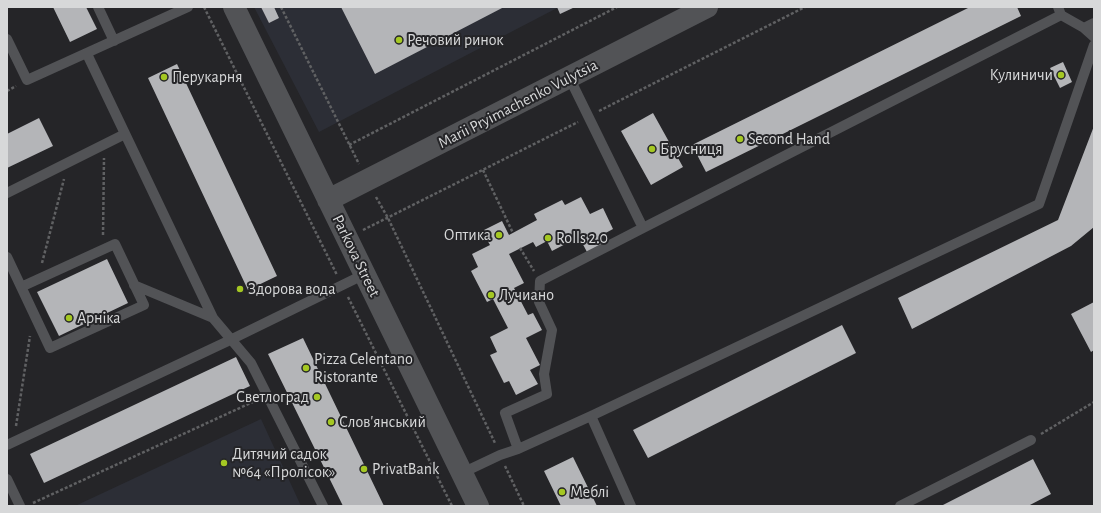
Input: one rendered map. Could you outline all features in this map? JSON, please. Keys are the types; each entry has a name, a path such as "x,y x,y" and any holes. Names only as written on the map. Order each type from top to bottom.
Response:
{"street":[{"name":"Parkova Street","path":"234,7 478,506"},
{"name":"Marii Pryimachenko Vulytsia","path":"328,200 707,7"}],"lane":[{"path":"98,7 114,41"},
{"path":"7,39 27,80 188,7"},
{"path":"518,449 505,413 547,394 544,374 552,330 540,302 540,281 1060,11 1094,37"},
{"path":"1084,28 1094,23"},
{"path":"462,473 591,416 1039,204 1094,45"},
{"path":"87,54 213,318 251,363 323,506"},
{"path":"569,78 643,228"},
{"path":"7,194 125,134"},
{"path":"7,257 21,287 34,313 50,348 144,305 114,244 21,287"},
{"path":"10,444 231,340 365,274"},
{"path":"134,285 213,318"},
{"path":"591,416 631,506"},
{"path":"900,506 1031,440"},
{"path":"7,479 20,506"}],"path":[{"path":"204,7 452,506"},
{"path":"282,7 367,180 388,218 524,506"},
{"path":"350,145 617,7"},
{"path":"103,250 104,145"},
{"path":"38,279 68,163"},
{"path":"483,170 514,233"},
{"path":"520,248 540,281"},
{"path":"10,444 34,313"},
{"path":"27,506 267,395"},
{"path":"1031,440 1094,402"}],"shaded area":[{"path":"254,7 559,7 319,132"},
{"name":"Дитячий садок №64 «Пролісок»","path":"261,419 301,506 75,506"}],"building":[{"path":"53,7 86,7 97,29 70,42"},
{"path":"261,7 274,7 279,18 269,23"},
{"name":"Речовий ринок","path":"341,7 504,7 375,74"},
{"path":"557,7 575,7 560,14"},
{"path":"970,7 1017,7 1021,16 706,172 692,145"},
{"name":"Кулиничи","path":"1063,62 1072,82 1060,88 1050,68"},
{"path":"177,64 277,276 248,290 148,78"},
{"name":"Брусниця","path":"653,113 683,167 651,185 621,131"},
{"path":"39,118 53,146 7,168 7,134"},
{"path":"1094,126 1094,227 1071,246 912,329 898,298 1058,220"},
{"path":"581,197 590,214 603,208 613,229 600,236 604,244 587,252 579,237 552,251 547,241 536,247 533,242 509,254 524,283 514,288 528,315 533,313 542,330 526,338 540,365 530,370 538,384 516,395 509,381 504,383 490,355 497,352 490,337 508,328 493,299 487,302 471,271 478,267 472,254 490,245 482,231 502,221 509,235 537,220 534,214 562,200 565,205"},
{"path":"107,259 128,303 59,336 37,292"},
{"path":"1094,302 1094,350 1091,352 1071,314"},
{"path":"842,325 856,353 648,458 633,430"},
{"path":"303,338 384,506 343,506 268,354"},
{"path":"236,357 250,386 44,483 30,454"},
{"path":"573,457 597,506 561,506 544,471"},
{"path":"1033,459 1051,494 1028,506 941,506"}],"place":[{"name":"Речовий ринок","path":"399,40"},
{"name":"Кулиничи","path":"1061,75"},
{"name":"Перукарня","path":"164,77"},
{"name":"Second Hand","path":"740,139"},
{"name":"Брусниця","path":"652,149"},
{"name":"Оптика","path":"499,235"},
{"name":"Rolls 2.0","path":"548,238"},
{"name":"Здорова вода","path":"240,289"},
{"name":"Лучиано","path":"491,295"},
{"name":"Арніка","path":"69,318"},
{"name":"Pizza Celentano Ristorante","path":"306,368"},
{"name":"Светлоград","path":"317,397"},
{"name":"Слов'янський","path":"331,422"},
{"name":"Дитячий садок №64 «Пролісок»","path":"224,463"},
{"name":"PrivatBank","path":"364,469"},
{"name":"Меблі","path":"562,492"}]}
